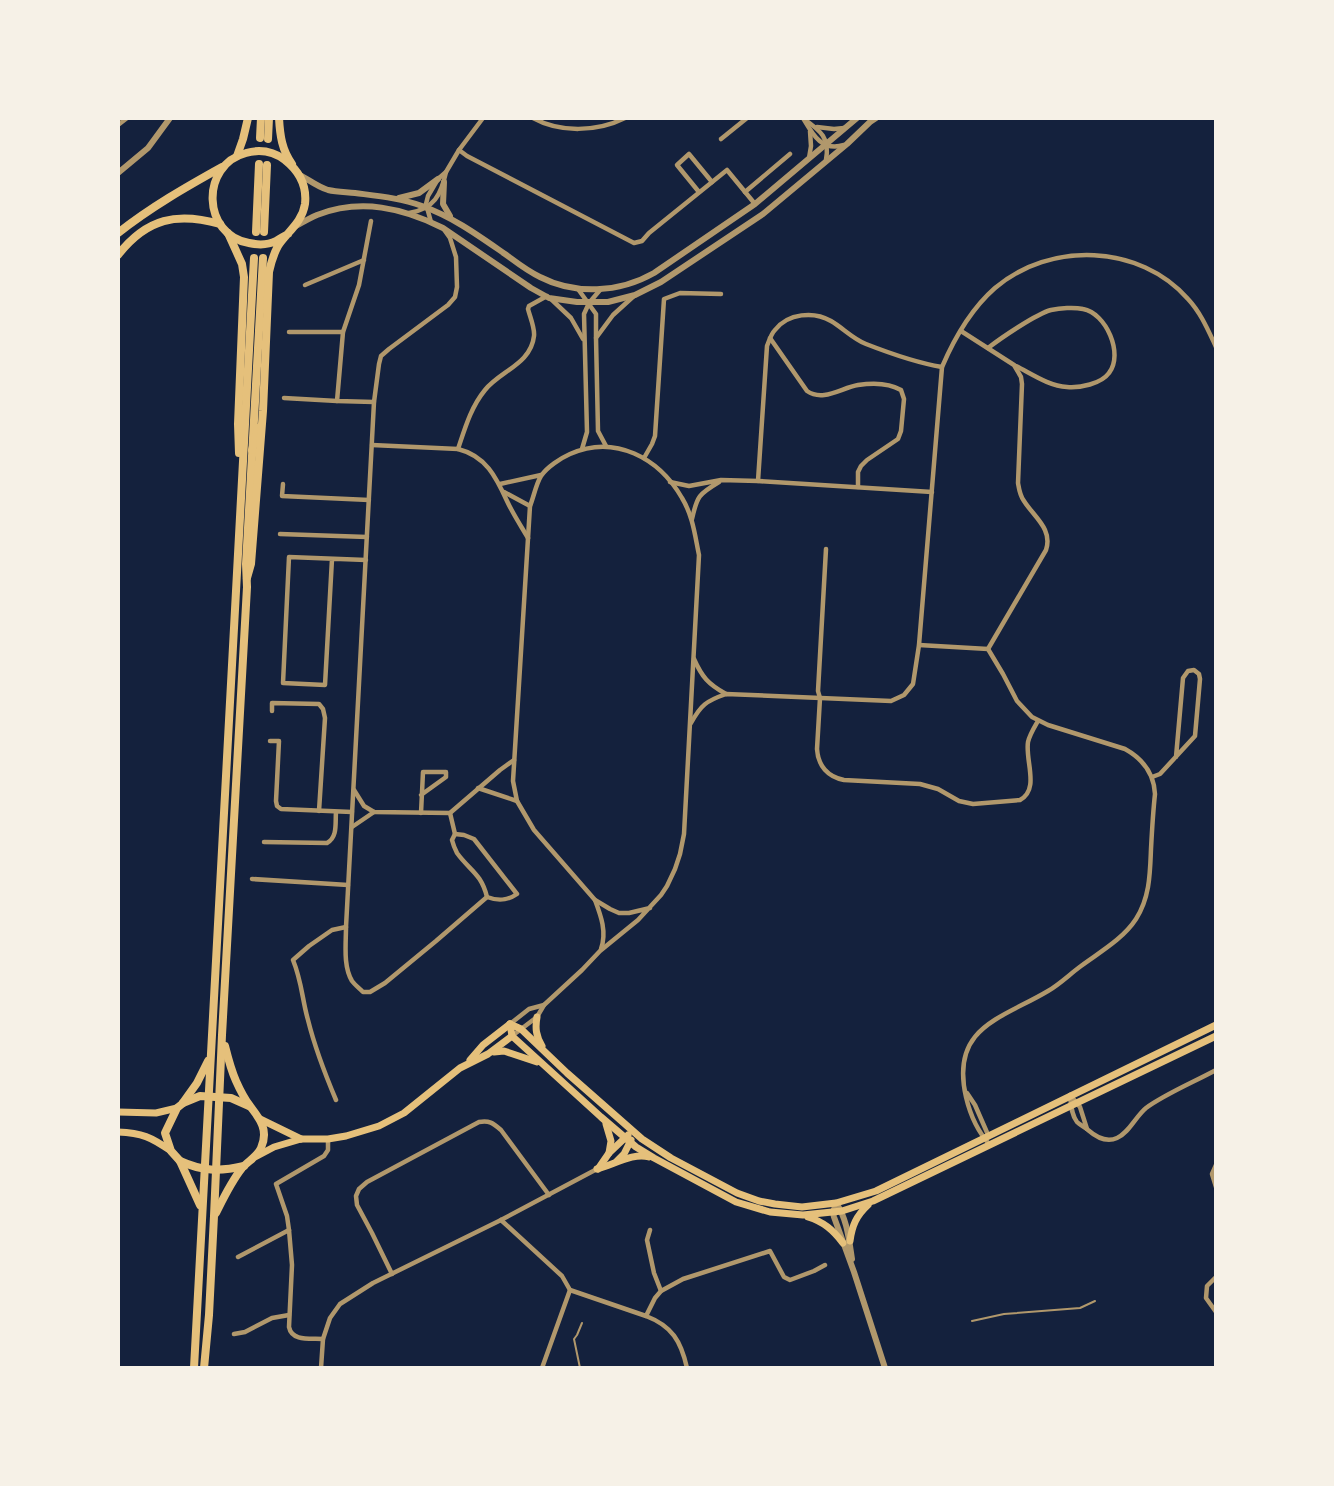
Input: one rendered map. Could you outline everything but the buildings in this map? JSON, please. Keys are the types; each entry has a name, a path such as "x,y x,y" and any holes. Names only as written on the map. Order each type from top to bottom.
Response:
{"main road":[{"path":"237,156 248,118"},
{"path":"261,118 264,139 269,118"},
{"path":"247,578 251,564 263,411 269,272 279,246 296,226 305,203 304,187 297,171 285,154 280,135 279,118"},
{"path":"118,233 178,192 237,156 249,152 265,151 279,156 297,171"},
{"path":"260,232 263,165"},
{"path":"224,166 213,186 212,201 215,214 228,233 242,264 244,278 238,424 241,486"},
{"path":"118,255 146,228 166,220 193,218 220,224"},
{"path":"228,233 243,242 259,245 275,242 288,234"},
{"path":"194,1368 241,486 258,258 247,578 204,1368"},
{"path":"252,450 263,411"},
{"path":"537,1017 536,1036 546,1053"},
{"path":"510,1024 521,1029 633,1132 671,1158 749,1197 767,1203 812,1207 836,1203 876,1191 1215,1025"},
{"path":"510,1024 512,1036 601,1117 654,1158 736,1202 770,1212 803,1215 833,1213 871,1202 1215,1036"},
{"path":"254,1157 274,1147 301,1139 328,1139 360,1133 392,1120 466,1064 483,1045 510,1024"},
{"path":"214,1216 232,1181 261,1148 263,1138 260,1119 243,1096 233,1074 222,1035"},
{"path":"466,1064 488,1054 512,1036"},
{"path":"488,1054 504,1051 543,1064"},
{"path":"171,1151 165,1133 179,1106 197,1083 210,1058"},
{"path":"118,1112 156,1113 200,1096 231,1098 250,1107"},
{"path":"601,1117 610,1136 609,1153"},
{"path":"260,1119 301,1139"},
{"path":"118,1132 138,1133 154,1139 171,1151 180,1161 202,1209"},
{"path":"613,1164 624,1154 633,1132"},
{"path":"597,1169 609,1153 628,1140"},
{"path":"597,1169 640,1155 654,1158"},
{"path":"180,1161 196,1168 227,1170 244,1166"},
{"path":"803,1215 827,1225 846,1242 855,1218 871,1202"}],"street":[{"path":"118,125 127,118"},
{"path":"118,173 148,148 170,118"},
{"path":"431,222 426,200 483,118"},
{"path":"533,118 544,124 579,129 600,127 624,118"},
{"path":"721,139 747,118"},
{"path":"804,118 824,137 826,160"},
{"path":"804,118 810,131 819,141 835,146 847,144"},
{"path":"297,171 318,186 334,191 397,198 426,207 473,232 540,278 578,288 600,290 642,280 755,204 857,118"},
{"path":"458,449 478,399 487,387 526,355 534,336 529,306 548,297 589,303 608,302 635,295 662,282 763,214 876,118"},
{"path":"816,127 834,129 846,127"},
{"path":"808,160 811,146 810,131"},
{"path":"459,150 634,243 642,241 727,170 755,204"},
{"path":"699,192 677,165 689,154 712,182"},
{"path":"745,192 790,154"},
{"path":"118,165 133,161"},
{"path":"397,198 419,193 441,181"},
{"path":"441,181 443,204 452,219"},
{"path":"296,226 317,215 351,206 377,207 408,213 431,222 462,239 531,288 548,297 571,318 584,341"},
{"path":"408,213 426,207"},
{"path":"337,401 344,332 359,285 371,220"},
{"path":"443,228 450,238 456,257 455,297 448,305 381,356 374,402 346,927 346,958 353,981 363,992 370,992 385,983 487,897"},
{"path":"690,726 698,710 711,700 726,694 891,701 904,695 913,684 919,645 942,367 949,350 978,304 996,287 1015,274 1043,261 1057,258 1089,254 1128,260 1146,267 1169,281 1188,299 1207,327 1215,347"},
{"path":"305,285 364,260"},
{"path":"578,288 596,314 598,431 606,446"},
{"path":"582,449 586,432 584,314 589,303 600,290"},
{"path":"644,458 655,436 664,299 680,293 721,294"},
{"path":"596,338 613,315 635,295"},
{"path":"961,331 1014,365 1058,386 1079,387 1101,379 1109,373 1114,353 1103,322 1091,312 1077,308 1051,310 1039,315 988,348"},
{"path":"758,481 767,346 775,330 783,322 801,315 820,316 830,320 865,344 929,365 942,367"},
{"path":"288,332 344,332"},
{"path":"770,338 811,394 834,393 858,385 886,385 901,390 904,399 901,432 898,439 861,466 858,472 858,487"},
{"path":"987,649 1046,550 1048,541 1045,528 1023,501 1019,489 1022,384 1014,365"},
{"path":"284,398 374,402"},
{"path":"372,445 468,451 484,462 500,484 528,538"},
{"path":"512,1036 537,1017 544,1005 600,951 650,908 667,886 680,854 684,834 699,555 692,520 683,499 659,470 636,453 606,446 582,449 564,456 548,468 541,475 530,506 513,781 517,801 534,830 595,900 619,913 650,908"},
{"path":"500,484 541,475"},
{"path":"670,482 689,486 721,480 758,481 932,492"},
{"path":"692,520 696,501 702,492 721,480"},
{"path":"283,484 282,496 369,500"},
{"path":"504,492 530,506"},
{"path":"280,534 367,537"},
{"path":"826,549 818,691 820,698 818,755 821,766 829,774 844,780 927,785 968,804 1016,801 1024,798 1029,792 1028,744 1038,721"},
{"path":"332,559 325,685 283,683 289,557 366,560"},
{"path":"919,645 987,649"},
{"path":"987,649 1017,701 1027,712 1038,721 1125,749 1137,756 1152,777 1155,794 1149,885 1145,900 1131,926 1050,990 993,1020 980,1030 972,1041 965,1057 964,1088 975,1105 990,1145"},
{"path":"694,658 701,675 712,686 726,694"},
{"path":"1152,777 1160,774 1176,757 1195,736 1200,680 1199,674 1194,670 1188,671 1183,678 1176,757"},
{"path":"272,711 272,703 319,704 323,709 325,718 319,811"},
{"path":"270,741 279,741 277,806 352,812"},
{"path":"353,789 364,806 374,812 450,813 514,760"},
{"path":"421,813 423,772 446,772 446,777 422,795"},
{"path":"478,788 517,801"},
{"path":"264,842 327,843 335,837 336,812"},
{"path":"351,827 374,812"},
{"path":"450,813 455,834 452,840 456,852 480,877 487,897"},
{"path":"455,834 474,839 517,894 506,900 487,897"},
{"path":"252,879 348,885"},
{"path":"595,900 602,918 604,933 600,951"},
{"path":"336,1101 315,1047 307,1018 300,976 293,960 332,930 346,927"},
{"path":"510,1024 529,1009 544,1005"},
{"path":"1070,1095 1091,1133 1104,1140 1117,1138 1140,1113 1154,1103 1215,1070"},
{"path":"1074,1104 1076,1121 1088,1129"},
{"path":"392,1274 357,1205 356,1196 359,1189 367,1182 479,1122 493,1122 501,1130 549,1196"},
{"path":"323,1339 297,1337 290,1332 292,1265 289,1230 287,1216 276,1184 324,1156 328,1148 328,1139"},
{"path":"1215,1166 1212,1174 1215,1187"},
{"path":"321,1368 323,1339 330,1318 340,1304 373,1283 549,1196 597,1169"},
{"path":"836,1203 842,1211 846,1242 854,1272 885,1368"},
{"path":"836,1203 833,1213 846,1242"},
{"path":"501,1220 562,1276 570,1290 662,1323 675,1336 683,1352 687,1368"},
{"path":"238,1257 289,1230"},
{"path":"650,1230 647,1240 654,1273 661,1291"},
{"path":"646,1316 661,1291 683,1279 770,1251 784,1277 790,1280 825,1266"},
{"path":"1215,1277 1207,1286 1206,1298 1215,1312"},
{"path":"544,1367 570,1290"},
{"path":"234,1334 245,1332 272,1318 289,1315"}],"lane":[{"path":"972,1321 1004,1314 1080,1308 1095,1301"},
{"path":"580,1368 574,1339 582,1323"}]}
